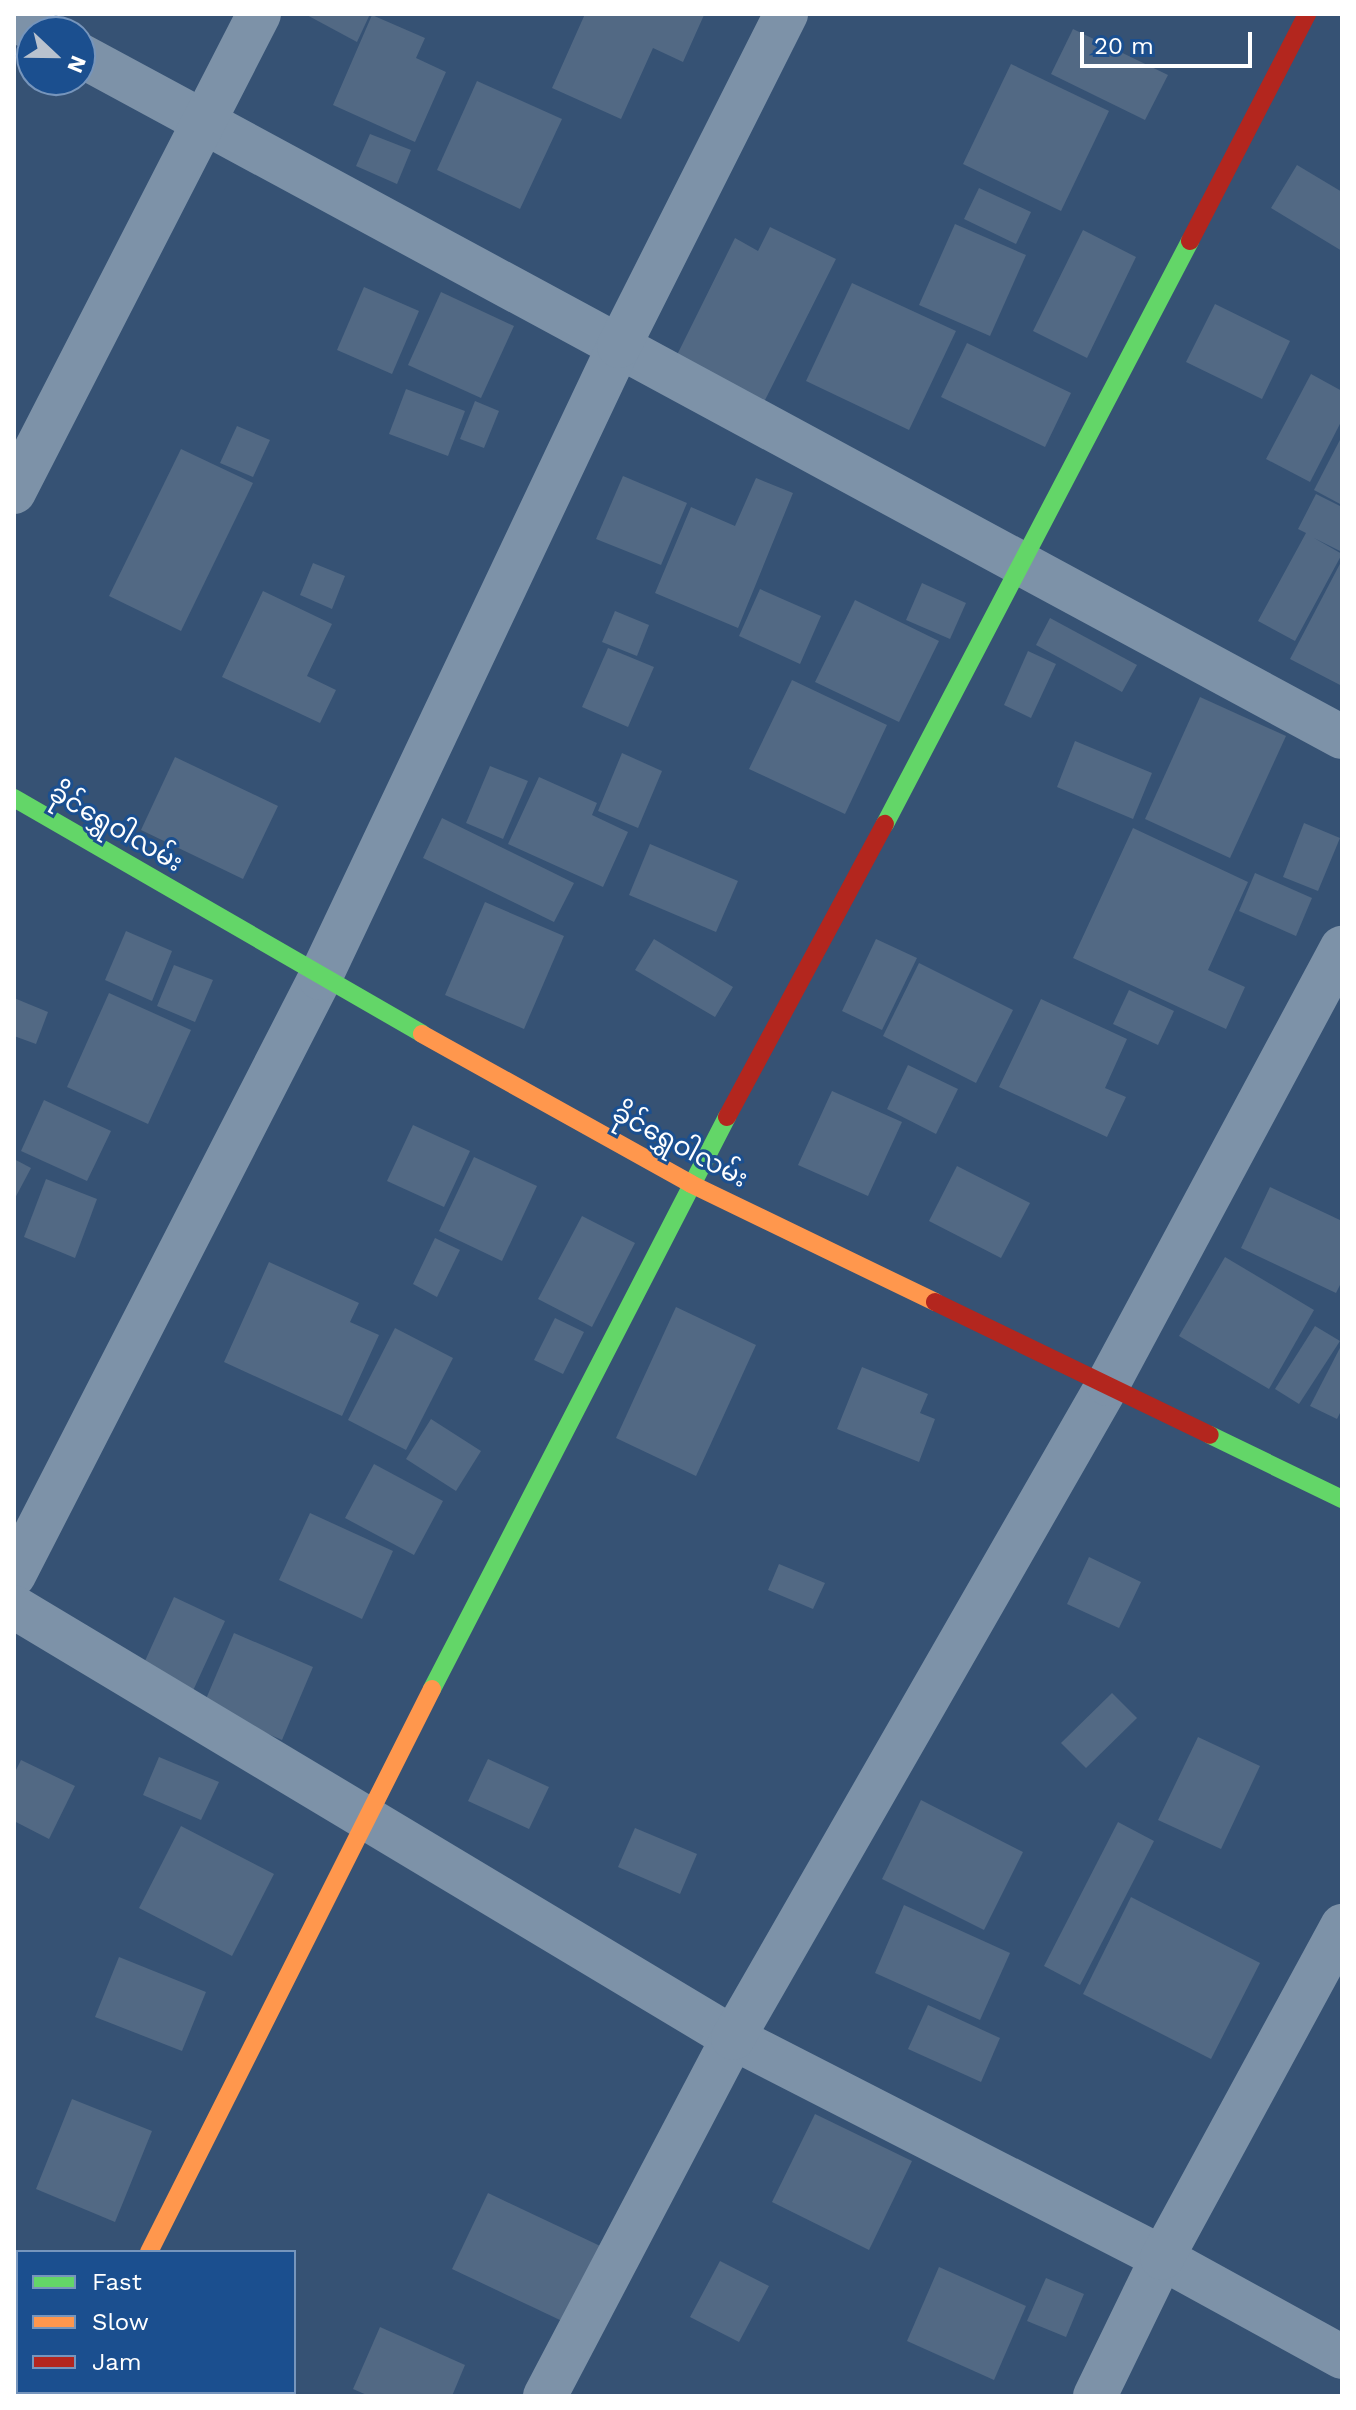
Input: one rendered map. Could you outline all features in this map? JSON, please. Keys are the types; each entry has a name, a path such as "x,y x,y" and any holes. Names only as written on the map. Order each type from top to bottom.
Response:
{"street":[{"path":"14,492 259,14"},
{"path":"14,1575 320,978 619,346 786,14"},
{"path":"150,2250 365,1818 691,1184 1022,564 1307,14"},
{"path":"96,64 1342,737"},
{"name":"ခိုင်ရွှေဝါလမ်း","path":"14,798 320,978 691,1184 1342,1499"},
{"path":"545,2396 733,2038 1108,1384 1342,948"},
{"path":"14,1607 733,2038 1162,2258 1342,2357"},
{"path":"1095,2396 1162,2258 1342,1926"}],"building":[{"path":"305,14 370,14 357,42"},
{"path":"585,14 704,15 683,62 653,48 621,119 552,88"},
{"path":"372,15 425,38 416,58 446,72 415,142 333,105"},
{"path":"1073,29 1168,75 1145,120 1051,74"},
{"path":"1011,64 1109,111 1061,211 963,164"},
{"path":"477,81 562,119 520,209 437,170"},
{"path":"370,134 411,150 397,184 356,166"},
{"path":"1297,165 1342,192 1342,251 1271,208"},
{"path":"979,188 1031,212 1016,244 964,219"},
{"path":"955,224 1026,255 990,336 919,305"},
{"path":"770,227 836,259 763,404 675,359 735,238 758,251"},
{"path":"1083,230 1136,257 1087,358 1033,331"},
{"path":"852,283 956,331 909,430 806,381"},
{"path":"364,287 419,311 392,374 337,350"},
{"path":"441,292 514,326 481,398 408,365"},
{"path":"1215,304 1290,341 1262,399 1186,362"},
{"path":"967,343 1071,393 1045,447 941,397"},
{"path":"1311,374 1342,391 1342,420 1310,482 1266,459"},
{"path":"406,389 465,411 448,456 389,434"},
{"path":"475,401 499,411 484,448 460,439"},
{"path":"237,426 270,440 253,477 220,463"},
{"path":"1342,436 1342,505 1314,490"},
{"path":"181,449 253,483 181,631 109,596"},
{"path":"623,476 687,503 661,565 596,539"},
{"path":"756,478 793,493 738,628 655,593 691,507 735,526"},
{"path":"1316,494 1342,507 1342,552 1314,538 1342,554 1295,641 1258,621 1306,533 1298,529"},
{"path":"1342,560 1342,686 1290,659"},
{"path":"313,563 345,576 332,609 300,595"},
{"path":"922,583 966,603 950,639 906,620"},
{"path":"760,589 821,616 800,664 739,636"},
{"path":"263,591 332,624 307,676 336,690 320,723 222,677"},
{"path":"855,600 939,641 899,722 815,682"},
{"path":"615,611 649,625 637,656 602,642"},
{"path":"1050,618 1137,665 1122,692 1036,645"},
{"path":"608,648 654,667 628,727 582,707"},
{"path":"1028,651 1056,664 1031,718 1004,705"},
{"path":"792,680 887,725 845,814 749,769"},
{"path":"1200,697 1286,736 1230,858 1145,819"},
{"path":"1075,741 1152,773 1133,819 1057,787"},
{"path":"622,753 662,771 638,828 598,811"},
{"path":"175,757 278,806 243,879 141,830"},
{"path":"490,766 528,781 503,839 466,823"},
{"path":"539,777 597,803 592,815 628,832 603,887 508,844"},
{"path":"442,818 574,883 554,922 423,858"},
{"path":"1304,823 1340,838 1318,891 1283,877"},
{"path":"1133,828 1248,882 1208,970 1245,987 1226,1029 1073,958"},
{"path":"650,844 738,881 716,932 629,895"},
{"path":"1255,873 1312,898 1296,936 1239,911"},
{"path":"485,902 564,936 524,1029 445,995"},
{"path":"126,931 172,951 152,1001 105,980"},
{"path":"654,939 733,987 715,1017 635,970"},
{"path":"876,939 917,958 882,1030 842,1011"},
{"path":"919,963 1013,1010 976,1083 883,1036"},
{"path":"174,965 213,980 195,1022 157,1006"},
{"path":"1129,990 1174,1011 1158,1045 1113,1024"},
{"path":"109,993 191,1030 148,1124 67,1087"},
{"path":"14,998 48,1012 36,1044 14,1036"},
{"path":"1041,999 1127,1039 1105,1088 1126,1097 1107,1137 999,1087"},
{"path":"908,1065 958,1089 936,1134 887,1109"},
{"path":"832,1091 902,1122 868,1196 798,1165"},
{"path":"44,1100 111,1131 87,1181 21,1151"},
{"path":"413,1125 470,1151 444,1207 387,1181"},
{"path":"474,1157 537,1186 502,1261 439,1231"},
{"path":"14,1159 31,1168 14,1200"},
{"path":"957,1166 1030,1203 1001,1258 929,1221"},
{"path":"46,1179 97,1199 75,1258 24,1237"},
{"path":"1270,1187 1342,1221 1342,1281 1336,1293 1241,1248"},
{"path":"582,1216 635,1243 592,1327 538,1299"},
{"path":"435,1238 460,1250 437,1297 413,1284"},
{"path":"1225,1257 1314,1310 1269,1389 1179,1336"},
{"path":"269,1262 359,1303 350,1322 379,1335 342,1416 224,1362"},
{"path":"676,1307 756,1345 696,1476 616,1438"},
{"path":"555,1318 584,1332 563,1374 534,1360"},
{"path":"1315,1326 1340,1341 1299,1404 1275,1389"},
{"path":"395,1328 453,1358 406,1450 348,1420"},
{"path":"1342,1344 1342,1409 1337,1419 1310,1406"},
{"path":"862,1367 928,1394 920,1413 935,1419 919,1462 837,1429"},
{"path":"431,1419 481,1451 456,1491 406,1459"},
{"path":"374,1464 443,1501 414,1555 345,1518"},
{"path":"310,1513 393,1551 362,1619 279,1580"},
{"path":"1089,1557 1141,1582 1119,1628 1067,1604"},
{"path":"779,1564 825,1583 813,1609 768,1590"},
{"path":"174,1597 225,1621 191,1695 140,1672"},
{"path":"234,1633 313,1667 282,1740 203,1706"},
{"path":"1112,1693 1137,1718 1086,1768 1061,1743"},
{"path":"1198,1737 1260,1766 1221,1849 1158,1820"},
{"path":"159,1757 219,1782 201,1820 143,1795"},
{"path":"488,1759 549,1787 529,1829 468,1801"},
{"path":"21,1760 75,1786 49,1839 14,1821 14,1774"},
{"path":"921,1800 1023,1852 984,1930 882,1879"},
{"path":"1118,1822 1154,1841 1080,1985 1044,1966"},
{"path":"181,1826 274,1874 232,1956 139,1908"},
{"path":"635,1828 697,1854 680,1894 618,1867"},
{"path":"1131,1897 1260,1963 1211,2059 1083,1994"},
{"path":"904,1905 1010,1953 980,2020 875,1973"},
{"path":"119,1957 206,1992 182,2051 95,2017"},
{"path":"928,2005 1000,2038 981,2082 908,2049"},
{"path":"72,2099 152,2131 115,2222 36,2189"},
{"path":"815,2114 912,2161 869,2250 772,2202"},
{"path":"488,2193 613,2252 577,2328 452,2269"},
{"path":"720,2261 769,2286 739,2342 690,2317"},
{"path":"939,2267 1026,2306 994,2380 907,2341"},
{"path":"1046,2278 1084,2294 1066,2337 1027,2321"},
{"path":"14,2314 16,2383 14,2382"},
{"path":"380,2327 465,2365 452,2396 369,2396 353,2389"}],"traffic: fast":[{"path":"885,824 1190,241"},
{"path":"14,798 422,1034"},
{"path":"432,1689 727,1117"},
{"path":"1210,1435 1342,1499"}],"traffic: slow":[{"path":"422,1034 691,1184 935,1302"},
{"path":"150,2250 432,1689"}],"traffic: jam":[{"path":"1190,241 1307,14"},
{"path":"727,1117 885,824"},
{"path":"935,1302 1210,1435"}]}
